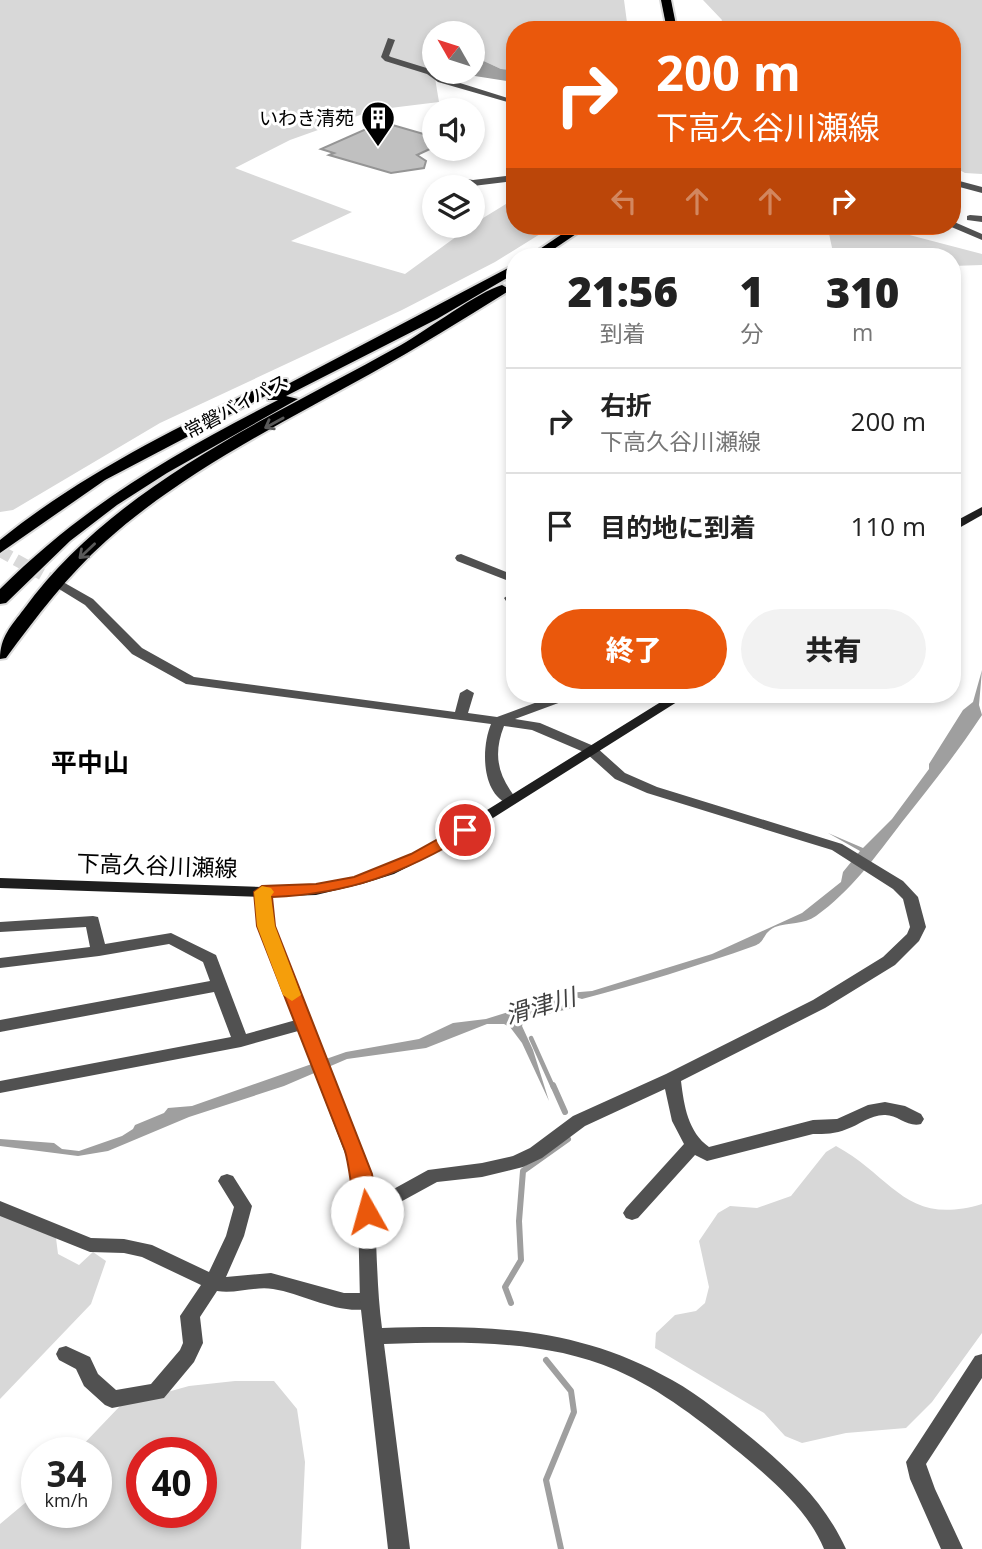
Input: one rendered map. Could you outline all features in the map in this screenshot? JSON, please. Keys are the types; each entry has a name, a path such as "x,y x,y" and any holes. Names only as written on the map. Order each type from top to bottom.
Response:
{"highway":[{"path":"658,0 662,21"},
{"path":"666,0 670,21"},
{"path":"548,248 568,235"},
{"path":"567,248 586,235"},
{"name":"常磐バイパス","path":"0,580 31,548 127,476 206,432 432,316 506,274"},
{"path":"0,654 46,593 70,567 143,503 218,454 409,348 506,286"},
{"name":"常磐バイパス","path":"0,599 66,535 145,479 506,286"},
{"path":"0,548 75,492 143,453 343,352 432,316"}],"main road":[{"path":"961,522 980,513"},
{"name":"下高久谷川瀬線","path":"0,883 262,892 316,890 389,871 442,844 668,703"}],"street":[{"path":"391,40 384,57 430,72 441,80 506,100"},
{"path":"485,182 506,179"},
{"path":"961,182 982,190"},
{"path":"970,219 982,219"},
{"path":"961,229 982,237"},
{"path":"461,558 506,576"},
{"path":"63,586 89,602 137,651 191,681 535,726 591,750 621,776 652,790 841,849 898,885 910,897 916,911 918,927 914,937 889,961 796,1017 579,1121 536,1153 517,1162 482,1170 434,1174 367,1212"},
{"path":"461,716 467,692"},
{"path":"511,801 501,793 495,775 491,736 499,721 536,703"},
{"path":"262,892 266,926 362,1174 367,1212 369,1301 399,1549"},
{"path":"0,927 93,921 99,951"},
{"path":"0,963 99,951 171,938 210,959 241,1041"},
{"path":"0,1026 220,985"},
{"path":"0,1087 241,1041 303,1024"},
{"path":"673,1078 675,1109 693,1146 707,1154 813,1126 827,1129 840,1126 876,1107 902,1110 915,1119"},
{"path":"632,1213 693,1146"},
{"path":"66,1354 83,1363 91,1380 112,1399 157,1392 187,1356 192,1343 190,1316 214,1283 239,1230 243,1206 228,1181"},
{"path":"0,1208 77,1242 145,1250 214,1283 227,1285 271,1281 344,1301 369,1301"},
{"path":"375,1336 430,1334 536,1338 576,1346 623,1362 671,1387 721,1423 812,1508 830,1533 835,1549"},
{"path":"952,1549 942,1521 915,1472 916,1462 982,1362"}],"shaded area":[{"path":"0,0 624,0 627,21 506,21 506,69 485,62 485,21 422,21 422,84 436,84 438,98 422,98 422,104 374,110 290,140 235,168 352,212 291,241 405,274 454,238 485,238 485,217 506,204 506,235 538,235 518,248 506,248 506,255 495,262 402,310 160,423 13,510 0,512"},
{"path":"703,0 982,0 982,174 961,171 961,21 722,20"},
{"path":"829,235 909,235 959,248 832,248"},
{"path":"961,249 982,254 982,265 961,266"},
{"path":"836,1146 917,1204 935,1209 956,1209 982,1204 982,1333 932,1402 906,1428 846,1433 802,1443 785,1436 764,1413 655,1348 656,1333 675,1315 696,1311 705,1303 709,1287 699,1241 718,1213 730,1206 757,1208 791,1196 826,1152"},
{"path":"0,1215 56,1238 58,1254 79,1265 93,1252 106,1261 91,1304 0,1399"},
{"path":"235,1381 274,1381 297,1409 305,1462 301,1549 0,1549 0,1524 21,1506 21,1528 112,1528 112,1437 90,1437 121,1405 189,1386"}],"water":[{"path":"485,62 506,69 506,81 485,78"},
{"name":"滑津川","path":"982,670 979,705 982,715 973,729 862,872 840,896 816,916 806,921 775,927 754,946 690,968 582,999 572,996 567,999 573,1008 525,1019 522,1026 533,1050 549,1101 522,1043 510,1027 504,1024 487,1024 426,1048 347,1059 284,1086 189,1117 108,1151 78,1156 0,1146 0,1139 54,1143 62,1149 79,1151 122,1136 135,1125 164,1113 168,1108 192,1106 346,1052 419,1039 453,1023 486,1019 568,993 592,991 712,954 802,913 841,882 843,872 860,851 828,833 863,848 892,819 929,769 929,764 963,710 973,702"}],"building":[{"name":"いわき清苑","path":"382,122 422,134 422,153 417,155 422,161 426,161 424,168 391,173 329,155 334,153 321,149"}],"waterway":[{"path":"531,1038 553,1087"},
{"path":"553,1085 565,1112"},
{"path":"511,1303 505,1287 521,1260 519,1221 523,1171 568,1139"},
{"path":"546,1360 571,1391 574,1412 546,1480 561,1549"}],"tunnel":[{"path":"0,551 63,586"}],"slow traffic":[{"path":"265,892 262,892 266,926 292,995"}],"place":[{"name":"いわき清苑","path":"378,148"}],"district":[{"name":"平中山","path":"90,762"}],"route":[{"path":"367,1212 362,1174 355,1151 266,926 262,892 316,890 358,881 417,858 465,830"}]}
